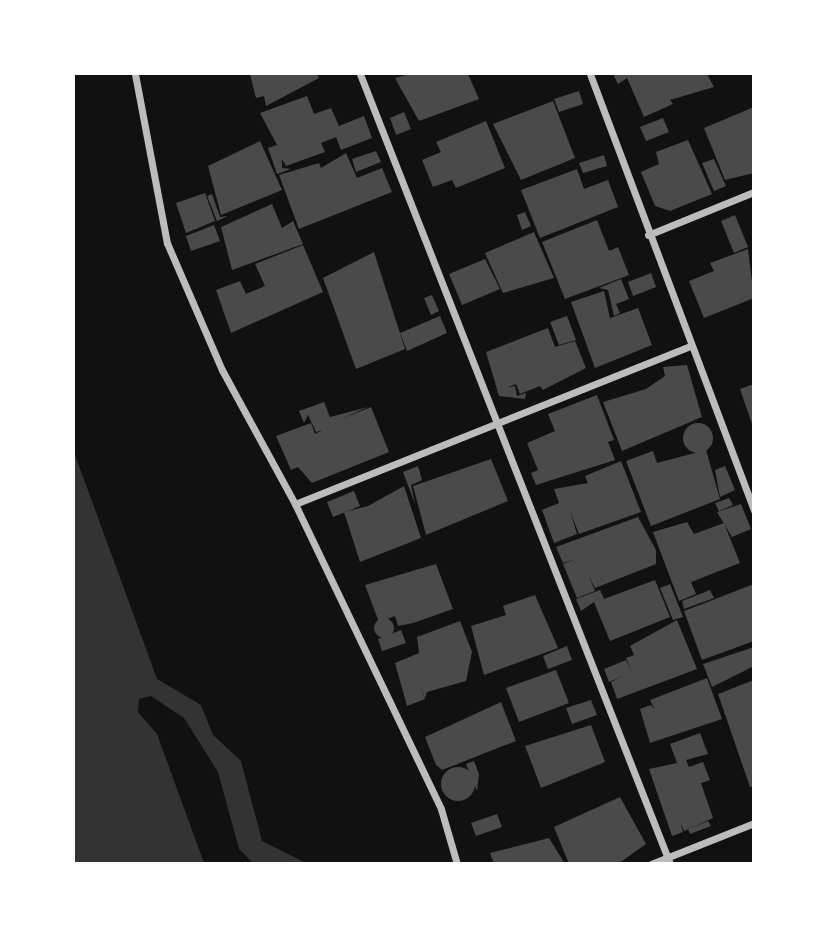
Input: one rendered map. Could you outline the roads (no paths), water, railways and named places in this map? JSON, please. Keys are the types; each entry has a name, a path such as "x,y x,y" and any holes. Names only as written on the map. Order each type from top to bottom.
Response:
{"street":[{"path":"135,74 167,243 222,370 295,504 441,809 457,863"},
{"path":"360,74 668,860"},
{"path":"590,74 688,347 754,510"},
{"path":"648,235 754,192"},
{"path":"295,504 495,421 688,347"},
{"path":"651,863 668,860 754,822"}]}
